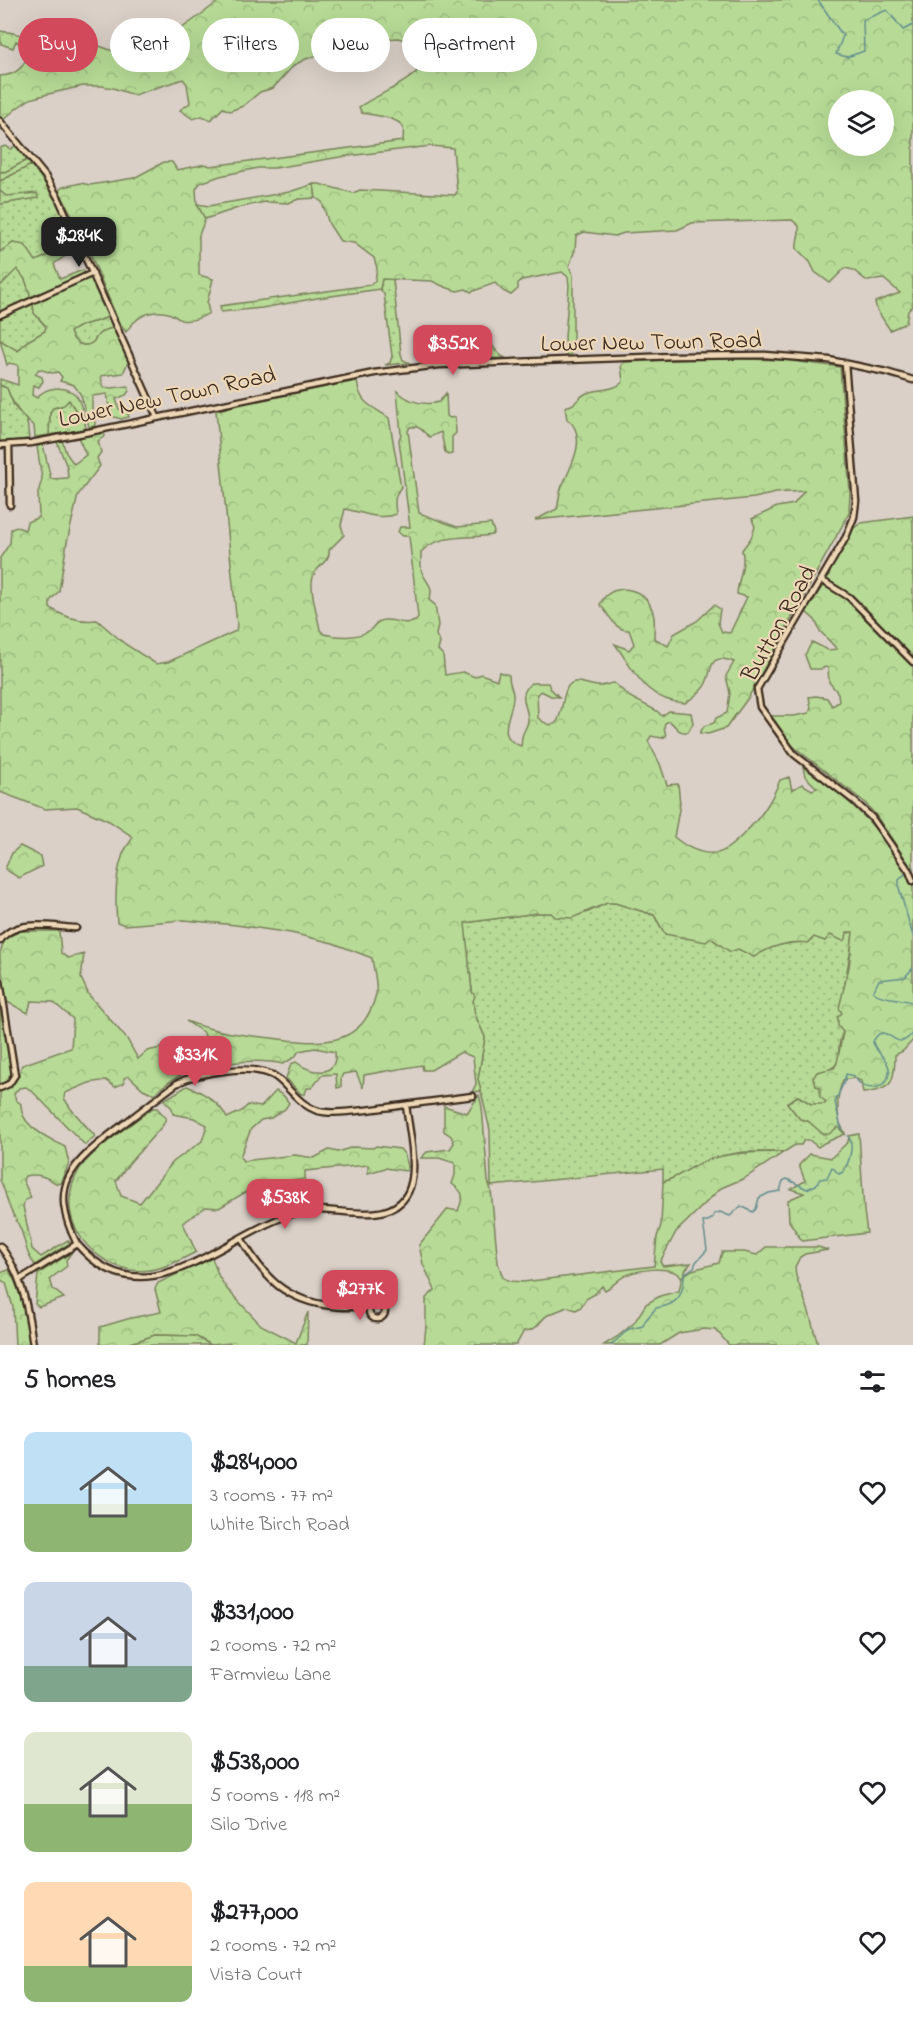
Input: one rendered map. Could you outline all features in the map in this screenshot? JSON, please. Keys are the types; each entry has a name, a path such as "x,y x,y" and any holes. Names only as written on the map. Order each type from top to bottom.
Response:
{"street":[{"path":"0,121 45,176 58,197 157,417"},
{"path":"0,315 93,273"},
{"name":"Lower New Town Road","path":"0,445 33,442 374,373 439,365 743,355 781,356 845,363 913,380"},
{"name":"Button Road","path":"845,363 856,501 854,516 846,537 757,689 757,698 760,707 786,746 872,818 909,871 913,881"},
{"path":"9,445 10,505"},
{"path":"821,580 849,597 913,662"},
{"path":"0,941 13,929 76,928"},
{"path":"0,981 15,1075 12,1081 0,1088"},
{"path":"406,1105 413,1179 406,1197 397,1206 379,1213 326,1209 306,1210 289,1215 163,1275 144,1278 127,1276 110,1270 90,1258 77,1244 70,1228 65,1204 65,1189 71,1172 86,1153 182,1080 202,1075 254,1069 272,1075 305,1106 317,1111 334,1113 473,1096"},
{"path":"241,1238 260,1270 274,1283 291,1293 324,1305 370,1307"},
{"path":"19,1280 77,1244"},
{"path":"0,1246 15,1270 26,1298 33,1345"}],"green space":[{"path":"220,0 913,0 913,305 908,311 906,323 890,330 877,310 875,302 900,293 884,279 867,281 853,270 845,268 830,283 815,272 810,262 797,249 799,226 792,220 692,223 677,230 624,233 615,236 584,232 576,236 575,250 569,266 573,275 573,351 570,355 566,355 565,337 569,286 568,277 562,272 522,280 518,283 518,289 511,295 495,283 471,292 466,289 457,291 432,281 382,279 380,289 262,308 221,312 220,306 370,285 375,281 377,268 374,258 354,243 340,241 329,224 322,202 316,198 314,184 353,193 360,190 455,195 457,192 453,148 431,146 340,157 275,168 258,168 200,183 196,189 197,204 205,219 199,235 199,275 213,279 207,303 209,313 196,319 181,320 168,313 149,313 134,322 126,332 119,323 86,243 59,190 63,187 134,178 164,162 172,162 177,170 206,164 210,166 403,141 403,127 400,124 390,119 362,113 359,107 404,82 417,72 537,72 537,18 402,18 402,39 390,39 390,18 311,18 311,57 299,62 299,18 202,18 202,72 288,72 273,88 260,92 243,106 230,111 223,108 211,120 202,116 193,119 180,110 190,103 187,84 183,79 134,95 102,86 83,86 30,99 3,120 0,116 0,76 18,70 98,72 99,46 110,50 110,72 190,72 190,22"},
{"path":"0,31 16,34 18,42 16,41 13,48 1,44"},
{"path":"16,145 27,160 5,172 0,172 0,148 5,146 11,149"},
{"path":"27,160 31,165 0,181 0,172 5,172"},
{"path":"31,165 56,202 75,243 36,261 13,243 0,252 0,204 38,198 6,196 0,191 0,181"},
{"path":"314,184 316,198 299,199 288,203 265,202 205,219 197,204 209,206 289,192"},
{"path":"0,191 6,196 37,193 38,198 0,204"},
{"path":"13,243 25,245 36,261 75,243 72,251 54,264 60,279 83,270 85,274 31,297 25,279 17,269 0,286 0,252"},
{"path":"17,268 25,279 31,297 0,313 0,286"},
{"path":"92,276 109,316 80,326 70,332 71,336 76,342 86,345 93,342 104,331 113,328 117,331 129,360 123,373 101,376 103,387 128,386 129,391 126,395 116,399 119,409 126,409 129,417 121,419 111,416 107,394 92,396 92,417 95,420 95,426 89,427 81,395 74,385 60,381 62,377 58,372 52,373 39,369 35,374 42,377 43,381 39,387 33,385 32,395 37,398 45,391 56,388 72,392 78,397 84,418 78,414 69,400 50,412 49,435 35,437 34,426 18,409 7,388 0,385 0,379 18,385 18,365 9,363 7,365 0,340 18,351 26,342 45,331 46,326 34,313 33,303"},
{"path":"382,279 393,279 401,354 403,360 410,363 385,365 390,363 392,356 384,294 380,289"},
{"path":"33,303 34,313 46,327 45,331 26,342 17,351 0,340 0,318"},
{"path":"109,316 113,328 101,333 90,344 79,344 71,336 70,332 75,328"},
{"path":"483,337 506,358 447,359 457,357 463,341"},
{"path":"717,358 783,360 840,367 850,492 849,513 748,698 726,728 708,734 700,733 704,726 714,723 716,718 727,713 730,693 726,676 734,662 726,659 716,660 702,689 685,703 660,697 643,683 615,644 629,650 634,644 629,630 616,625 600,605 604,598 617,590 632,590 639,593 652,609 654,638 668,646 674,634 697,621 714,605 720,609 718,623 722,632 730,633 747,597 737,594 742,567 742,550 751,538 755,527 752,519 777,507 794,504 804,491 535,520 557,509 561,489 576,451 577,434 567,419 565,407 572,405 585,394 614,387 623,382 621,365 625,362"},
{"path":"357,381 358,389 364,400 389,418 401,487 396,497 396,514 383,517 345,509 341,525 344,535 329,550 328,558 317,569 313,577 313,596 320,630 329,635 354,636 365,633 382,620 407,623 416,621 418,617 409,536 403,536 398,532 400,527 410,527 399,440 401,434 397,391 412,401 428,404 439,402 446,393 447,416 455,417 456,433 452,437 452,454 448,455 445,452 441,432 430,437 417,427 410,427 408,431 419,513 457,527 491,524 494,532 492,535 445,539 428,546 421,552 421,570 431,591 429,600 435,605 438,625 436,635 440,643 438,650 443,655 445,675 463,672 475,677 481,674 497,680 499,672 509,675 513,701 506,730 512,742 521,746 528,721 524,692 531,683 548,683 559,697 541,691 537,694 538,718 547,724 554,724 558,721 566,690 569,685 576,682 596,686 614,683 630,697 662,716 669,711 691,713 693,723 688,732 679,730 669,721 664,727 666,736 662,738 651,736 648,741 660,764 667,785 678,784 680,804 674,837 700,851 717,853 736,842 761,814 780,780 789,777 792,790 802,784 812,790 817,788 805,776 803,767 836,792 880,833 913,886 913,1040 903,1051 895,1055 892,1079 880,1090 863,1093 861,1081 854,1078 843,1080 838,1110 845,1134 838,1127 829,1134 823,1134 808,1121 800,1119 787,1103 798,1096 811,1104 825,1104 826,1102 820,1097 820,1087 816,1086 813,1078 817,1072 834,1068 837,1063 843,1032 838,1026 838,1017 842,1013 839,1008 849,967 853,932 847,932 846,939 843,941 830,935 825,941 814,937 808,943 780,945 754,957 738,949 730,952 711,938 706,942 665,934 654,915 615,903 607,903 572,918 555,917 551,913 537,913 465,923 472,992 475,996 473,1001 475,1015 485,1037 478,1079 481,1091 472,1092 476,1084 473,1057 461,1052 431,1070 423,1070 422,1065 364,1075 363,1088 356,1072 343,1074 341,1087 337,1088 336,1074 322,1075 312,1088 307,1088 305,1094 301,1094 286,1078 291,1064 296,1062 308,1069 322,1071 328,1070 335,1060 335,1052 315,1048 299,1051 295,1057 283,1064 231,1063 203,1067 181,1075 154,1094 143,1089 129,1076 124,1078 124,1083 115,1087 106,1080 89,1083 65,1093 64,1098 71,1109 95,1136 85,1145 33,1092 26,1087 19,1088 14,1094 16,1100 21,1104 25,1119 43,1135 65,1147 69,1163 61,1183 57,1184 38,1175 25,1176 23,1180 31,1198 25,1200 23,1206 32,1249 41,1257 68,1240 70,1243 35,1265 28,1254 21,1230 0,1180 0,1091 9,1088 15,1082 22,1065 71,1048 73,1019 53,1002 31,1001 28,1013 7,1002 0,959 5,938 21,931 59,931 61,953 68,958 84,954 81,978 89,995 127,1039 138,1059 147,1051 170,1046 184,1056 206,1040 204,1033 186,1021 249,1036 305,1042 336,1039 349,1034 360,1025 370,1012 376,994 372,958 333,943 291,933 236,925 184,920 125,925 117,922 118,870 124,852 133,837 109,821 77,807 45,809 0,792 0,558 10,543 11,529 17,527 25,530 27,522 39,517 38,493 42,479 37,446 43,445 51,479 68,478 67,467 57,442 62,440 66,453 74,464 86,455 78,437 104,432 105,436 98,441 101,452 97,458 100,466 78,495 59,591 50,601 50,608 73,618 97,620 125,644 156,664 168,662 236,631 216,411 246,402"},
{"path":"0,385 7,388 14,406 27,421 29,439 0,442"},
{"path":"69,400 78,414 84,418 86,429 49,435 52,408 60,407"},
{"path":"913,516 913,870 875,814 863,801 793,746 773,721 772,716 809,713 811,708 809,697 827,698 832,706 839,702 838,693 829,682 828,668 810,669 805,655 812,642 828,650 837,649 806,612 829,576 832,565 854,528 861,523"},
{"path":"20,846 40,856 42,866 19,878 5,869 12,853"},
{"path":"607,903 615,903 654,915 665,934 711,938 720,945 738,949 754,957 781,945 810,942 814,937 827,939 830,934 853,932 843,992 842,1013 838,1017 843,1032 837,1062 828,1070 819,1073 816,1086 820,1087 825,1105 811,1104 798,1096 787,1103 800,1119 818,1128 838,1127 845,1134 818,1147 809,1140 804,1140 801,1145 795,1145 784,1152 743,1152 726,1155 695,1166 663,1182 663,1169 491,1186 490,1130 478,1079 485,1037 475,1015 464,923 537,913 586,913"},
{"path":"0,995 12,1071 6,1082 0,1084"},
{"path":"187,1086 210,1098 227,1118 242,1111 248,1105 261,1107 276,1091 284,1096 289,1103 285,1109 271,1118 261,1120 251,1129 240,1157 243,1161 295,1155 314,1158 329,1150 338,1152 353,1147 373,1148 376,1146 400,1149 405,1155 408,1167 406,1171 385,1168 368,1173 368,1165 305,1171 305,1179 292,1181 292,1186 286,1190 289,1202 282,1204 270,1185 254,1187 219,1208 206,1207 183,1223 196,1252 157,1269 140,1271 114,1265 87,1246 78,1233 72,1218 70,1202 72,1186 79,1170 93,1154 153,1108 157,1108 166,1118 163,1125 116,1181 121,1196 140,1203 173,1162 202,1141 207,1125 194,1118 173,1114 172,1108 164,1100"},
{"path":"479,1095 498,1263 503,1278 510,1281 523,1282 654,1266 657,1237 661,1225 663,1182 715,1158 744,1153 784,1152 745,1178 721,1188 676,1232 660,1262 663,1266 691,1263 683,1276 692,1270 719,1263 722,1252 744,1252 757,1255 766,1247 818,1247 828,1250 805,1254 800,1257 795,1267 818,1345 729,1345 716,1330 704,1329 679,1333 660,1345 604,1345 634,1323 646,1304 660,1296 679,1291 682,1277 670,1270 652,1269 626,1276 605,1290 602,1286 576,1310 567,1307 548,1315 533,1329 524,1331 516,1345 424,1345 426,1298 435,1290 423,1264 419,1245 448,1209 458,1211 462,1196 460,1190 452,1184 455,1163 439,1158 421,1158 427,1152 450,1149 454,1143 451,1136 444,1131 444,1106 467,1113"},
{"path":"859,1134 867,1233 802,1241 789,1221 788,1200 804,1193 791,1189 805,1181 799,1165 810,1154 831,1158 848,1142 849,1136"},
{"path":"72,1252 66,1260 67,1266 50,1279 53,1289 64,1298 39,1307 35,1304 38,1274"},
{"path":"212,1258 219,1277 227,1289 261,1325 296,1343 308,1312 307,1345 232,1345 230,1343 211,1345 195,1336 155,1335 125,1345 100,1345 100,1327 161,1312 155,1289 158,1283"},
{"path":"9,1270 23,1306 29,1345 15,1345 13,1307 6,1283 0,1279 0,1273"},
{"path":"155,1335 195,1336 211,1345 125,1345"}],"waterway":[{"path":"818,0 843,36 836,54 847,57 864,51 863,20 887,10 903,30 913,25"},
{"path":"906,873 899,880 899,888 913,936"},
{"path":"913,968 905,977 879,980 873,992 913,1003"},
{"path":"843,1130 835,1102 846,1074 854,1076 858,1082 870,1088 876,1088 886,1082 888,1065 873,1042 881,1033 901,1041 913,1033"},
{"path":"611,1345 629,1329 643,1326 656,1308 664,1307 678,1298 683,1288 684,1274 694,1267 707,1250 703,1222 710,1220 714,1214 720,1212 730,1216 741,1206 753,1212 759,1198 780,1191 783,1181 787,1179 807,1189 816,1185 820,1179 827,1178 832,1167 839,1174 843,1172 851,1149 848,1136"}]}
